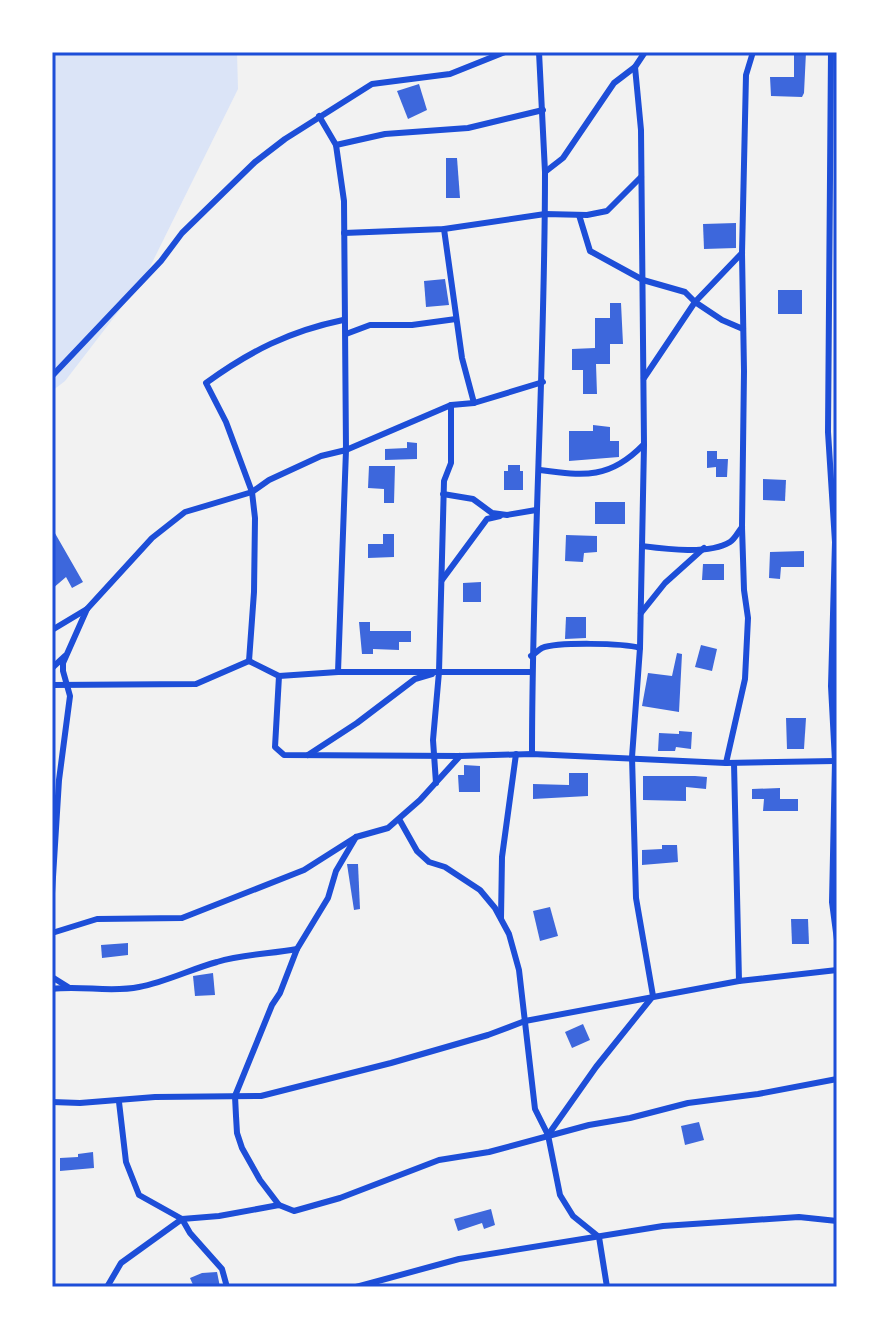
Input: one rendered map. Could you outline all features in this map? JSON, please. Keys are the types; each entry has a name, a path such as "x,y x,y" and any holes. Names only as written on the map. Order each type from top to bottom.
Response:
{"street":[{"path":"52,376 226,188 255,162 319,116 372,84 450,74 505,52"},
{"path":"532,754 531,656 543,382 545,214 539,52"},
{"path":"545,172 563,158 614,83 635,67 645,52"},
{"path":"831,52 828,432 835,542 832,902 837,940"},
{"path":"739,981 730,763 745,679 748,618 742,527 742,253 746,75 751,53"},
{"path":"548,1135 596,1067 653,996 636,898 632,757 640,648 644,445 641,130 635,67"},
{"path":"336,145 385,134 468,128 543,110"},
{"path":"319,116 336,145 344,201 346,450 338,672"},
{"path":"344,233 444,229 545,214 579,215 607,211 641,177"},
{"path":"579,215 590,251 643,280 685,292 695,302 743,329"},
{"path":"444,229 462,358 474,403"},
{"path":"644,378 695,302 742,253"},
{"path":"346,334 370,325 412,325 456,319"},
{"path":"249,661 254,592 255,518 252,492 226,422 206,383 268,344 306,328 343,320"},
{"path":"52,630 87,609 152,538 185,512 252,492 269,480 321,456 346,450 451,405 474,403 543,382"},
{"path":"436,783 433,756 439,672 443,494 451,463 451,405"},
{"path":"540,470 568,474 619,467 644,445"},
{"path":"443,494 473,499 492,513 507,515"},
{"path":"441,581 487,519 536,510"},
{"path":"642,546 669,550 704,548 732,541 742,527"},
{"path":"641,613 665,583 704,548"},
{"path":"52,893 59,780 70,696 63,671 67,653 87,609"},
{"path":"531,656 543,648 598,643 640,648"},
{"path":"52,668 67,653"},
{"path":"249,661 279,676 338,672 532,672"},
{"path":"52,685 196,684 249,661"},
{"path":"307,755 357,723 415,679 439,672"},
{"path":"279,676 275,747 284,755 532,754 730,763 835,761"},
{"path":"501,920 502,857 516,754"},
{"path":"52,933 97,919 182,918 304,870 356,837 388,828 460,756"},
{"path":"399,819 417,851 429,862 445,867 480,890 495,908 509,934 519,970 535,1109 548,1135 560,1195 573,1216 599,1237 607,1287"},
{"path":"356,837 336,871 328,898 297,949 235,1096 237,1133 242,1148 279,1205 294,1211 340,1198 439,1160 489,1152 548,1135 688,1103 837,1079"},
{"path":"52,989 141,987 219,961 297,949"},
{"path":"52,1102 261,1096 391,1063 525,1021 739,981 837,970"},
{"path":"52,977 68,987"},
{"path":"119,1102 126,1162 139,1195 182,1219 190,1233 222,1269 227,1287"},
{"path":"107,1287 121,1263 182,1219 279,1205"},
{"path":"356,1287 459,1259 678,1225 799,1217 837,1221"}],"shaded area":[{"path":"52,52 237,52 238,89 145,277 65,381 52,391"}],"building":[{"path":"794,52 806,52 802,97 771,96 770,77 794,77"},
{"path":"419,84 427,110 408,119 397,91"},
{"path":"446,158 457,158 460,198 446,198"},
{"path":"736,223 736,248 704,249 703,224"},
{"path":"445,279 449,305 426,307 424,281"},
{"path":"778,290 802,290 802,314 778,314"},
{"path":"610,303 621,303 623,344 610,344 610,364 596,364 597,394 583,394 583,370 572,370 572,349 595,348 595,318 610,318"},
{"path":"593,425 610,427 610,441 619,441 619,457 569,461 569,431 593,431"},
{"path":"407,442 417,443 417,459 385,460 385,449 407,448"},
{"path":"707,451 717,451 717,459 728,459 727,477 716,477 716,467 707,468"},
{"path":"508,465 520,465 523,490 504,490 504,471 508,471"},
{"path":"369,466 395,466 394,503 384,503 384,489 368,488"},
{"path":"763,479 786,480 785,501 763,500"},
{"path":"595,502 625,502 625,524 595,524"},
{"path":"52,528 83,582 72,588 66,577 52,589"},
{"path":"383,534 394,534 394,557 368,558 368,544 383,544"},
{"path":"566,535 597,536 597,552 584,553 583,562 565,561"},
{"path":"804,551 804,567 781,567 780,579 769,578 770,552"},
{"path":"703,564 724,564 724,580 702,580"},
{"path":"481,582 481,602 463,602 463,583"},
{"path":"566,617 586,617 586,638 565,639"},
{"path":"359,622 370,622 370,631 411,631 411,642 399,642 399,650 373,649 373,654 362,654"},
{"path":"701,645 717,649 712,671 695,667"},
{"path":"677,653 682,654 679,712 642,706 648,673 672,676"},
{"path":"786,718 806,718 804,749 787,749"},
{"path":"679,731 692,732 691,749 676,747 675,751 658,751 659,733 679,734"},
{"path":"464,765 480,766 480,792 459,792 458,775 464,775"},
{"path":"569,773 588,773 588,796 533,799 533,784 569,785"},
{"path":"643,776 707,777 706,789 686,787 686,801 643,800"},
{"path":"780,788 780,799 798,799 798,811 763,811 764,799 752,799 752,789"},
{"path":"662,845 677,845 678,862 642,865 642,850 662,849"},
{"path":"347,864 358,864 360,909 354,910"},
{"path":"550,907 558,936 540,941 533,911"},
{"path":"791,919 808,919 809,944 792,944"},
{"path":"128,943 128,955 102,958 101,945"},
{"path":"213,973 215,995 195,996 193,976"},
{"path":"583,1024 590,1040 572,1048 565,1032"},
{"path":"699,1122 704,1140 685,1145 681,1126"},
{"path":"93,1152 94,1168 60,1171 60,1158"},
{"path":"491,1209 495,1225 484,1229 482,1223 458,1231 454,1219"},
{"path":"217,1272 220,1287 194,1287 190,1278 202,1273"}]}
